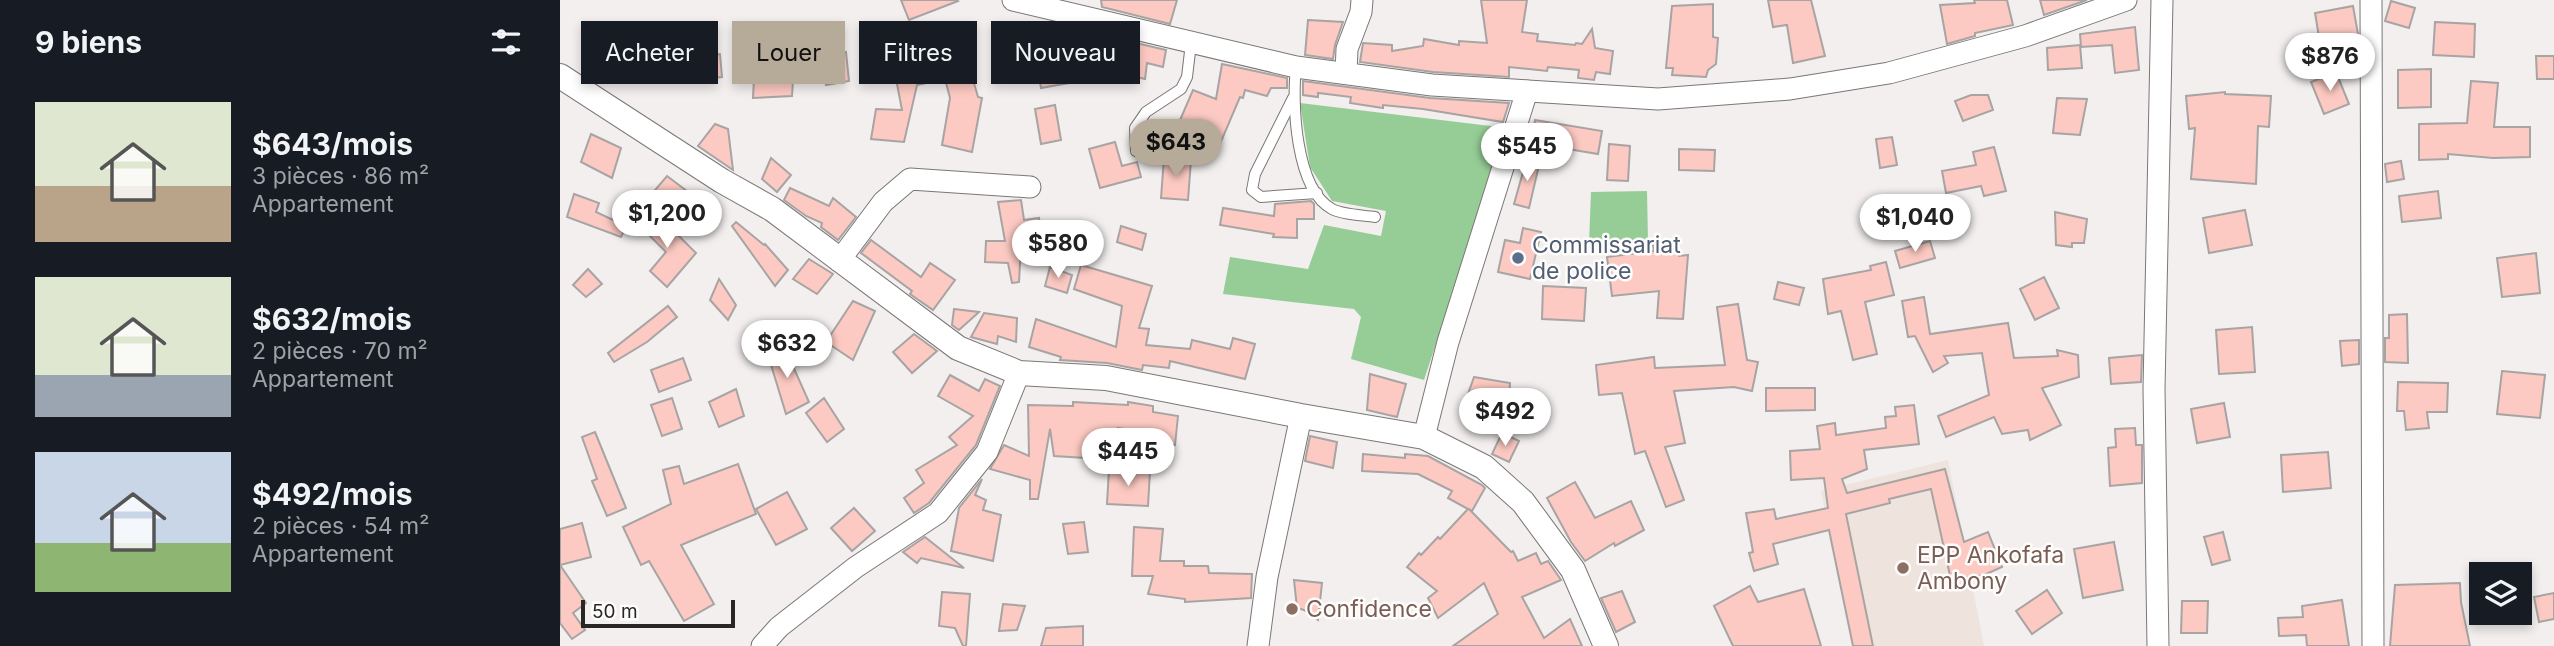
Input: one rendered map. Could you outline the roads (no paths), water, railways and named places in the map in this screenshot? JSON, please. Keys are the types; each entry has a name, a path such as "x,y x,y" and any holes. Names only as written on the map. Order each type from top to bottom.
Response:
{"street":[{"path":"1013,0 1296,67 1432,85 1658,99 1790,89 1889,73 2025,37 2126,0"},
{"path":"1346,74 1347,49 1362,12 1362,0"},
{"path":"2158,646 2154,389 2162,0"},
{"path":"2371,0 2373,646"},
{"path":"560,76 722,181 772,209 958,348 1019,373 1106,378 1424,437 1484,467 1523,502 1573,570 1606,646"},
{"path":"1424,437 1448,342 1527,92"},
{"path":"839,261 883,202 910,179 1030,187"},
{"path":"762,646 779,627 856,567 938,513 987,452 1019,373"},
{"path":"1258,646 1270,564 1301,416"}],"lane":[{"path":"1136,151 1135,128 1146,112 1181,89 1188,77 1191,43"},
{"path":"1296,67 1293,98 1308,181 1332,209 1375,217"},
{"path":"1293,98 1255,174 1252,190 1261,197 1317,193"}],"place":[{"name":"Commissariat de police","path":"1518,258"},
{"name":"EPP Ankofafa Ambony","path":"1903,568"},
{"name":"Confidence","path":"1292,609"}]}
